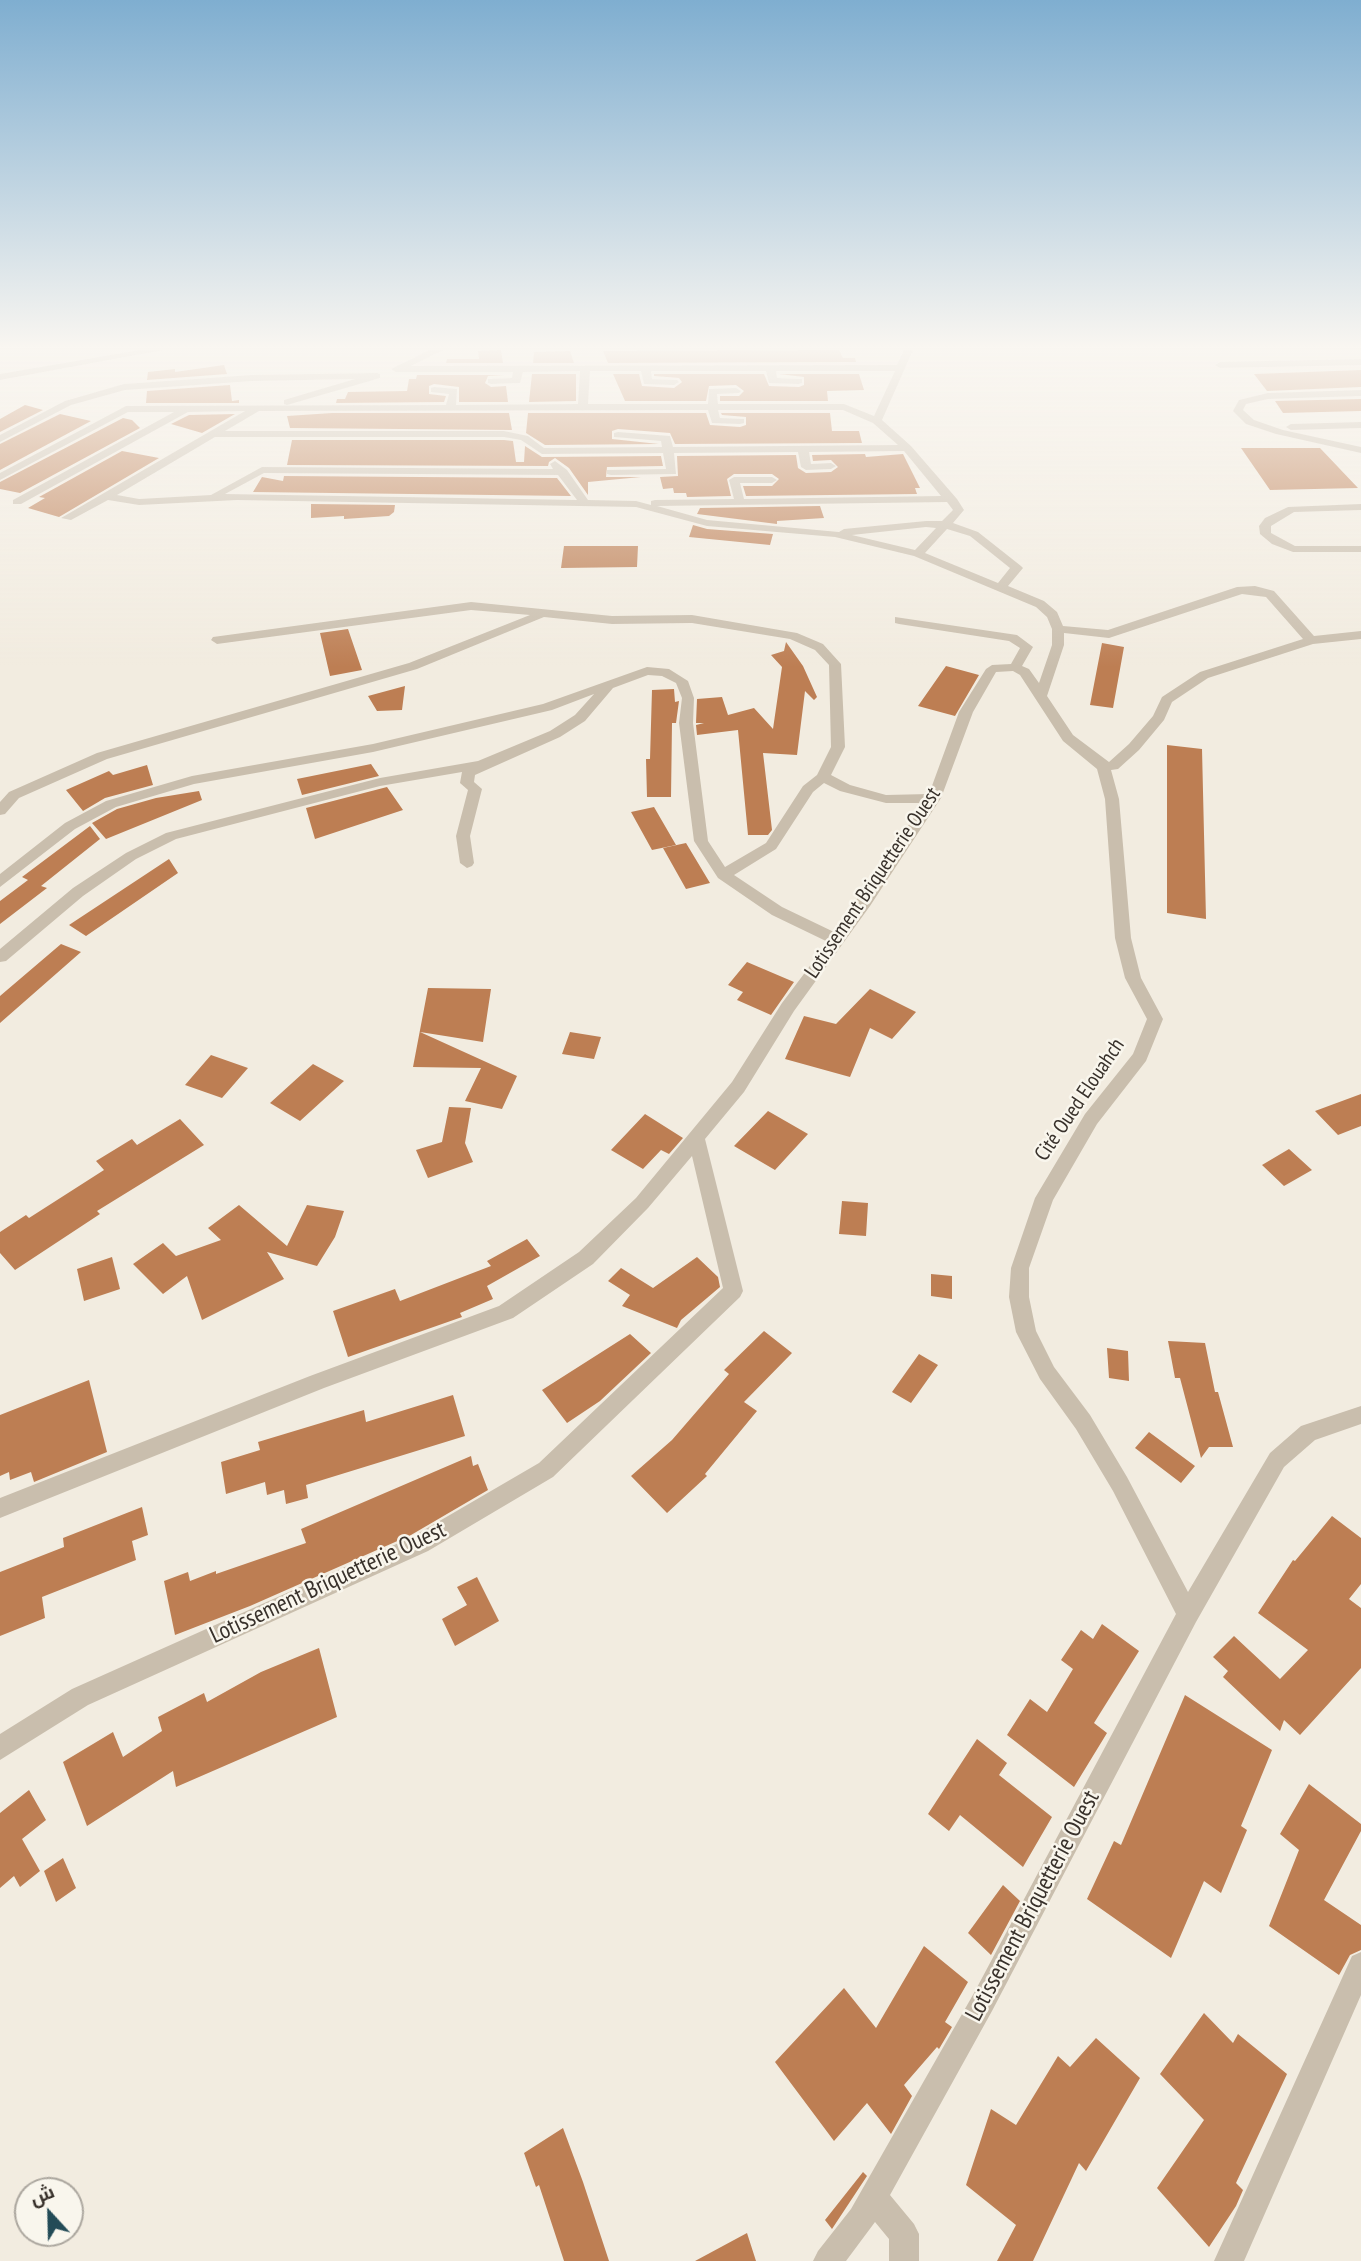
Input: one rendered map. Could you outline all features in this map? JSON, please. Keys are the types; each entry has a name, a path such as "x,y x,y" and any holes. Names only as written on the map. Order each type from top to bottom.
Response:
{"street":[{"path":"0,477 40,456"},
{"path":"17,502 101,456"},
{"path":"67,518 178,456"},
{"path":"547,456 563,472 585,503"},
{"path":"611,472 672,472 670,456"},
{"path":"804,456 806,467 831,466"},
{"path":"914,456 959,510 918,554"},
{"path":"210,498 262,470 563,472"},
{"path":"740,502 734,480 772,480"},
{"path":"106,498 139,502 210,498 636,504 952,499"},
{"path":"636,504 707,523 835,534 918,554 1040,604 1052,615 1058,629 1055,656 1041,696"},
{"path":"1361,507 1292,509 1269,520 1265,526 1266,534 1276,542 1293,549 1361,550"},
{"path":"835,534 876,527 946,525 974,534 1012,561 1017,568 1000,587"},
{"path":"1058,629 1110,634 1241,590 1255,590 1270,594 1311,640"},
{"path":"217,640 471,606 612,620 692,619 793,636 819,647 835,664 838,747 824,778 808,789 771,846 723,875"},
{"path":"0,811 14,795 102,756 413,666 542,615"},
{"path":"899,620 1013,638 1027,647 1015,667 1025,672 1068,738 1103,767 1113,766 1134,747 1158,717 1167,700 1204,675 1311,640 1361,635"},
{"name":"Lotissement Briquetterie Ouest","path":"0,1508 317,1382 506,1312 586,1258 642,1203 738,1087 788,1007 934,798 966,712 992,669 1015,667"},
{"path":"0,882 70,826 111,804 192,780 387,745 547,707 607,688 647,671 664,672 682,681 688,698 686,723 701,841 723,875 777,911 837,940"},
{"path":"467,863 463,836 475,789 467,783 468,773 555,734 580,718 607,688"},
{"path":"0,957 78,892 131,856 171,836 355,788 481,765"},
{"name":"Cité Oued Elouahch","path":"1103,767 1112,799 1123,938 1133,978 1155,1019 1140,1057 1064,1159 1030,1232 1020,1268 1019,1297 1026,1332 1047,1373 1083,1422 1120,1484 1188,1614"},
{"path":"824,778 845,788 886,799 934,798"},
{"name":"Lotissement Briquetterie Ouest","path":"0,1748 80,1697 420,1544 546,1470 733,1291 696,1137"},
{"name":"Lotissement Briquetterie Ouest","path":"828,2261 861,2219 983,2002 1188,1614 1277,1460 1308,1433 1361,1415"},
{"path":"1229,2261 1361,1965"},
{"path":"873,2196 904,2234 904,2261"}],"building":[{"path":"0,456 27,456 0,470"},
{"path":"51,456 89,456 20,493 0,489 0,482"},
{"path":"114,456 159,458 59,517 28,508 45,498 39,497"},
{"path":"289,456 515,456 516,462 524,462 524,456 540,456 661,456 663,466 607,467 606,477 641,477 588,482 588,495 569,468 555,458 548,466 287,465"},
{"path":"677,456 796,456 798,468 806,473 831,472 838,467 831,460 813,461 812,456 904,456 920,488 915,488 917,494 746,496 743,486 772,486 779,479 772,474 734,474 727,479 731,496 687,497 686,493 674,493 673,488 663,489 660,477 678,476"},
{"path":"1246,456 1327,456 1358,488 1270,490"},
{"path":"284,476 557,478 571,496 253,492 262,477 283,481"},
{"path":"311,504 395,505 394,512 389,516 344,519 344,516 311,518"},
{"path":"820,506 824,518 777,521 777,524 697,514 700,508"},
{"path":"693,525 707,529 773,534 770,545 689,537"},
{"path":"564,546 638,546 637,567 561,568"},
{"path":"348,629 362,670 330,676 320,633"},
{"path":"786,642 803,666 817,697 814,700 805,691 797,755 763,753 772,830 768,835 748,835 738,730 697,735 696,725 704,723 696,723 697,699 722,697 728,715 754,708 773,729 782,667 771,655 784,651"},
{"path":"1102,643 1124,647 1113,708 1090,705"},
{"path":"946,666 979,675 955,716 918,706"},
{"path":"405,686 402,710 377,711 368,696"},
{"path":"674,689 675,702 679,701 676,723 672,723 671,797 647,797 646,759 650,759 652,690"},
{"path":"1167,745 1202,749 1206,919 1167,913"},
{"path":"371,764 379,776 302,795 297,779"},
{"path":"147,765 153,785 105,798 83,811 66,790 109,771 113,775"},
{"path":"387,787 403,810 315,839 306,808"},
{"path":"199,791 202,800 106,839 92,823 117,809 156,798"},
{"path":"654,807 676,845 652,850 631,812"},
{"path":"90,826 100,839 41,886 47,888 0,924 0,901 28,880 22,877"},
{"path":"686,843 710,883 686,889 663,848"},
{"path":"169,859 178,873 86,936 69,925"},
{"path":"61,944 81,952 0,1023 0,996"},
{"path":"747,962 794,982 771,1015 737,1000 743,992 728,985"},
{"path":"428,988 491,989 483,1042 420,1032 517,1076 502,1109 465,1101 481,1068 413,1067"},
{"path":"870,989 916,1012 892,1039 870,1028 850,1077 785,1059 804,1016 836,1024"},
{"path":"570,1032 601,1037 594,1059 562,1054"},
{"path":"211,1055 248,1068 222,1098 185,1085"},
{"path":"313,1064 344,1081 300,1121 270,1103"},
{"path":"1361,1094 1361,1126 1338,1135 1315,1111"},
{"path":"449,1107 471,1108 465,1143 473,1162 428,1178 416,1150 442,1142"},
{"path":"768,1111 808,1134 775,1170 734,1146"},
{"path":"645,1114 683,1138 669,1154 661,1150 643,1169 611,1150"},
{"path":"180,1119 204,1145 97,1211 100,1214 15,1270 0,1253 0,1232 26,1215 29,1218 104,1170 96,1161 132,1139 137,1145"},
{"path":"1289,1149 1312,1170 1284,1186 1262,1165"},
{"path":"842,1201 868,1203 866,1236 839,1234"},
{"path":"239,1205 287,1246 307,1205 344,1211 335,1237 317,1266 267,1252 284,1279 202,1320 187,1276 163,1294 133,1264 163,1243 176,1256 221,1240 208,1228"},
{"path":"527,1239 540,1256 487,1286 493,1299 460,1313 462,1317 348,1357 333,1311 395,1289 400,1301 491,1266 487,1261"},
{"path":"112,1257 120,1289 84,1301 77,1269"},
{"path":"697,1257 718,1277 720,1287 681,1320 677,1328 622,1306 630,1295 608,1281 621,1268 653,1288"},
{"path":"931,1274 952,1276 952,1299 931,1296"},
{"path":"764,1331 792,1353 744,1402 757,1411 705,1474 707,1476 667,1513 631,1476 672,1440 729,1374 724,1370"},
{"path":"630,1334 651,1353 600,1401 567,1423 542,1390"},
{"path":"1168,1341 1205,1343 1215,1392 1218,1392 1233,1447 1209,1447 1201,1458 1180,1378 1175,1378"},
{"path":"1107,1348 1128,1351 1129,1381 1109,1378"},
{"path":"919,1354 938,1365 911,1403 892,1392"},
{"path":"89,1380 107,1452 34,1482 31,1472 10,1480 9,1472 0,1476 0,1415"},
{"path":"453,1395 465,1436 306,1485 308,1498 286,1504 284,1490 267,1495 265,1482 226,1494 221,1462 260,1450 258,1442 364,1410 366,1422"},
{"path":"1149,1432 1195,1466 1181,1483 1135,1448"},
{"path":"471,1456 473,1466 478,1464 488,1490 411,1535 250,1606 175,1635 164,1581 188,1572 190,1581 306,1543 301,1529"},
{"path":"142,1507 148,1535 132,1541 136,1560 42,1597 45,1618 0,1636 0,1572 64,1547 63,1538"},
{"path":"1332,1516 1361,1538 1361,1584 1349,1599 1361,1608 1361,1668 1300,1735 1284,1720 1280,1731 1223,1677 1228,1671 1213,1657 1234,1636 1280,1679 1308,1650 1258,1613 1293,1560 1295,1561"},
{"path":"477,1577 499,1621 455,1646 442,1619 467,1605 457,1587"},
{"path":"1102,1624 1139,1651 1094,1723 1107,1733 1074,1787 1007,1735 1030,1699 1047,1712 1073,1669 1061,1660 1081,1630 1093,1639"},
{"path":"319,1648 337,1717 176,1787 173,1771 87,1826 63,1762 113,1732 123,1757 162,1731 158,1717 204,1693 207,1702 261,1672"},
{"path":"1185,1695 1272,1750 1241,1826 1247,1830 1221,1893 1204,1881 1171,1958 1087,1899 1114,1841 1121,1845"},
{"path":"977,1739 1007,1763 999,1775 1052,1817 1023,1867 960,1815 949,1831 928,1814"},
{"path":"1309,1784 1361,1824 1361,1831 1324,1900 1361,1925 1361,1950 1350,1955 1339,1975 1269,1926 1299,1850 1280,1834"},
{"path":"29,1790 46,1820 22,1839 40,1871 20,1887 14,1876 0,1888 0,1813"},
{"path":"63,1858 76,1888 56,1902 44,1871"},
{"path":"1003,1885 1020,1901 991,1955 968,1933"},
{"path":"924,1946 968,1982 945,2022 952,2027 939,2049 937,2047 904,2085 912,2096 891,2134 867,2103 834,2141 775,2062 844,1988 876,2028"},
{"path":"1204,2013 1233,2043 1238,2034 1287,2074 1236,2183 1243,2190 1236,2206 1209,2247 1157,2188 1204,2120 1160,2074"},
{"path":"1096,2038 1140,2078 1086,2171 1079,2163 1033,2261 997,2261 1016,2225 966,2185 991,2109 1016,2125 1058,2056 1070,2067"},
{"path":"563,2128 609,2261 564,2261 539,2185 536,2187 524,2153"},
{"path":"863,2172 867,2176 832,2229 825,2220"},
{"path":"747,2233 756,2261 695,2261"}]}
